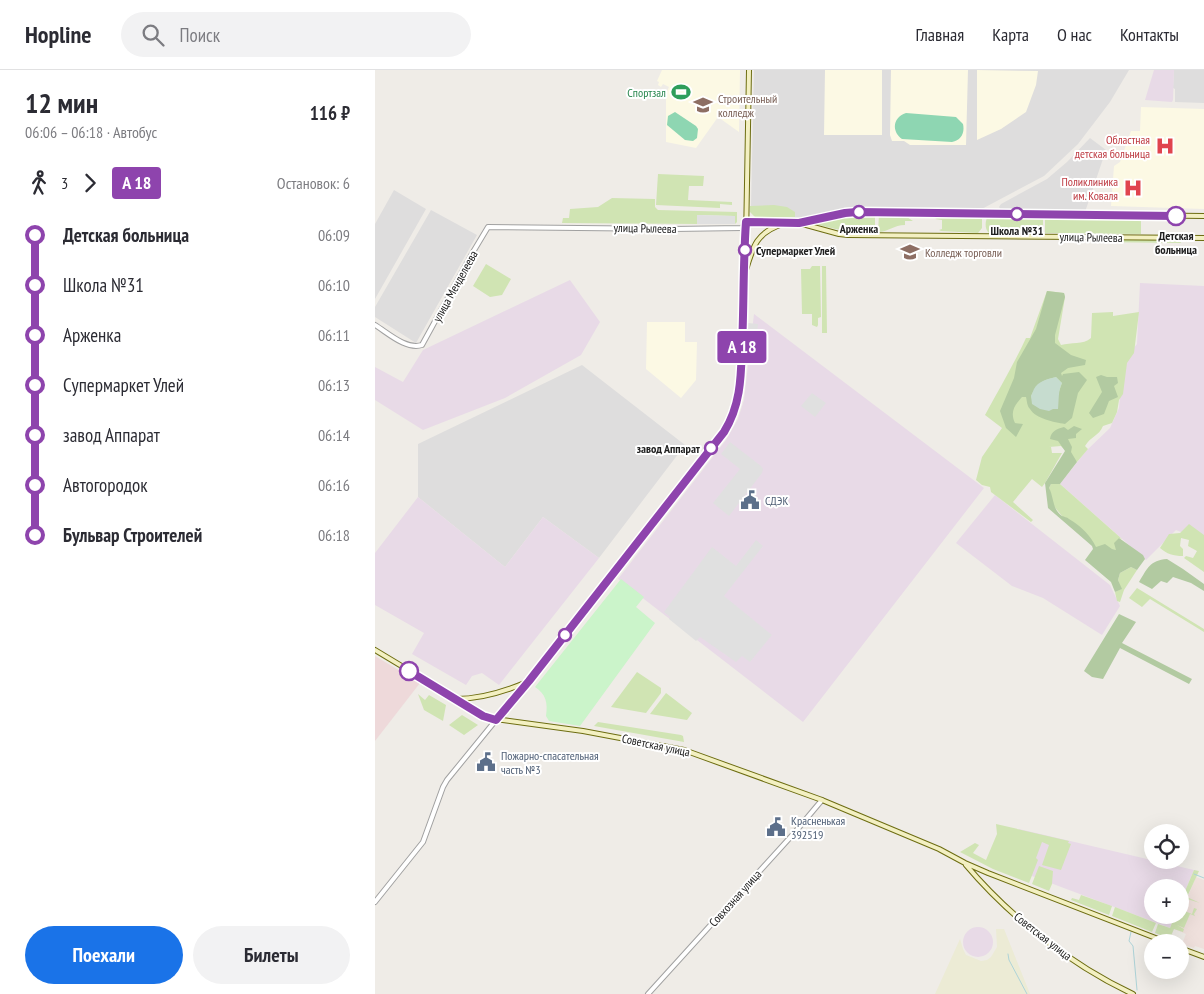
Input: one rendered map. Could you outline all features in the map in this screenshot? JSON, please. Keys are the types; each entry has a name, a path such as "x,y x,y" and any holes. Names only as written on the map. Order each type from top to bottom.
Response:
{"main road":[{"path":"496,720 529,681 727,426 736,405 740,389 745,273 749,70"},
{"name":"улица Рылеева","path":"746,222 799,223 857,212 1204,216"},
{"path":"745,273 757,240 770,230 788,223"},
{"name":"улица Рылеева","path":"799,223 848,235 1204,238"},
{"name":"Советская улица","path":"375,650 483,716 496,720 583,731 675,747 771,780 939,849 965,863 1011,910 1039,934 1085,967 1133,994"},
{"path":"454,698 470,698 513,688 529,681"},
{"path":"965,863 1146,934"},
{"path":"1189,951 1204,957"}],"street":[{"name":"улица Рылеева","path":"488,227 742,228 746,222"},
{"name":"улица Менделеева","path":"375,325 409,345 415,347 422,345 488,227"},
{"path":"375,902 423,842 447,780 496,720"},
{"name":"Совхозная улица","path":"648,994 822,800"}],"shaded area":[{"name":"Строительный колледж","path":"662,70 740,70 739,132 718,117 696,148 666,142 666,93 669,87 663,84 661,87 658,85 659,82 657,81"},
{"path":"754,70 1129,70 1110,102 1078,144 1044,176 978,211 855,208 799,218 756,216 751,207"},
{"path":"825,70 882,70 882,135 824,135"},
{"path":"891,70 968,70 966,145 910,145 904,141 892,141 890,135"},
{"path":"977,70 1038,71 1036,85 1026,112 1001,129 977,140"},
{"path":"1154,70 1174,70 1172,102 1145,100"},
{"path":"1174,70 1204,70 1204,103 1175,102 1175,89 1173,88"},
{"name":"Областная детская больница","path":"1141,107 1204,109 1204,209 1111,206 1114,166 1120,162 1131,131 1140,131"},
{"path":"1090,138 1106,150 1085,212 1001,210 999,207 1001,204 1047,179"},
{"path":"394,190 426,209 375,299 375,224"},
{"path":"431,210 477,235 416,343 375,317 375,307"},
{"path":"697,215 735,216 735,224 697,224"},
{"path":"570,280 600,322 581,355 505,398 423,430 375,400 375,367 403,382 423,350"},
{"path":"1140,283 1204,286 1204,541 1176,530 1146,560 1060,484 1086,451 1110,428 1119,408 1123,361 1137,344"},
{"path":"754,314 984,488 803,722 618,579 726,440 738,419 744,400"},
{"path":"647,322 685,322 685,342 697,342 696,380 681,398 646,369"},
{"path":"748,323 758,324 755,357 745,356"},
{"path":"582,365 685,445 599,558 543,517 505,567 418,497 418,444"},
{"path":"812,393 826,403 815,417 801,406"},
{"path":"730,442 763,469 762,473 729,516 713,503 740,469 721,454"},
{"path":"995,495 1110,585 1120,606 1102,635 1043,598 1012,586 956,543"},
{"path":"418,497 505,567 543,517 599,558 499,685 482,673 472,676 466,685 412,654 424,633 375,605 375,553"},
{"path":"756,540 763,546 724,596 772,635 750,662 742,656 736,662 700,637 696,641 669,619 670,617 664,612 712,547 736,566"},
{"path":"375,656 420,683 375,741"},
{"path":"1019,829 1144,858 1144,869 1194,870 1189,882 1189,879 1144,879 1144,918 1000,864"},
{"path":"1196,877 1204,880 1204,949 1189,946 1189,934 1174,929 1176,924 1189,924 1189,894"},
{"path":"1159,924 1172,924 1170,928"},
{"path":"978,927 989,931 993,942 989,953 978,957 967,953 963,942 967,931"}],"green space":[{"path":"675,112 698,129 697,138 693,141 685,140 667,125 668,116"},
{"path":"906,113 956,117 963,124 963,133 958,140 952,142 902,139 896,132 895,124 898,118"},
{"path":"658,174 704,176 703,186 689,186 688,200 732,202 732,205 720,204 720,208 656,205"},
{"path":"612,198 655,199 655,207 658,210 737,212 737,222 735,224 734,216 697,215 697,224 562,223 563,218 569,218 570,209 598,207"},
{"path":"774,205 787,207 795,212 795,217 755,217 750,212 750,206"},
{"path":"855,213 875,214 875,232 844,231 806,222"},
{"path":"879,214 904,215 913,221 905,221 905,225 878,232"},
{"path":"977,214 982,218 982,228 978,233 941,231 939,230 942,229 942,220 935,219 943,215"},
{"path":"989,215 1043,215 1043,233 989,233 986,229 986,224"},
{"path":"1045,215 1141,217 1141,234 1045,233"},
{"path":"1108,239 1176,240 1182,243 1094,242 1107,241"},
{"path":"486,264 511,279 502,295 490,297 473,286"},
{"path":"812,266 820,266 821,317 818,318 817,327 812,325 812,314 802,314 801,269 810,269"},
{"path":"822,266 826,266 827,333 822,333"},
{"path":"1047,291 1064,293 1065,297 1058,339 1061,345 1081,342 1091,338 1092,313 1113,312 1113,316 1139,312 1134,353 1127,363 1123,394 1119,400 1117,412 1112,423 1103,426 1087,443 1085,446 1088,449 1077,462 1061,446 1049,447 1051,447 1052,453 1062,453 1045,483 1042,487 1032,479 1013,502 1033,520 1031,522 991,492 990,487 982,485 976,480 982,457 1002,428 985,415 1026,338 1030,338"},
{"path":"1047,291 1064,293 1065,297 1055,335 1055,343 1071,355 1086,360 1085,365 1068,368 1061,373 1062,376 1063,374 1079,372 1087,380 1078,393 1072,418 1065,424 1036,415 1029,408 1026,397 1022,397 1013,412 1015,423 1023,424 1016,437 1006,428 1000,411 1014,378 1017,362 1036,329","holes":["1056,377 1062,383 1053,409 1033,402 1031,396 1041,383"]},
{"path":"1101,375 1117,377 1118,383 1114,386 1118,397 1109,401 1104,414 1093,418 1089,413 1102,392 1096,377"},
{"path":"1056,377 1062,383 1059,392 1058,409 1049,411 1040,409 1032,404 1031,396 1036,386 1043,381"},
{"path":"1074,426 1082,429 1076,434 1076,438 1068,439 1072,447 1071,452 1077,462 1060,484 1051,484 1049,488 1059,513 1081,528 1096,547 1105,544 1116,550 1114,543 1119,538 1143,555 1145,559 1137,570 1131,567 1120,573 1118,580 1122,589 1115,592 1111,582 1085,560 1093,549 1092,546 1048,508 1045,483 1065,451 1058,441 1050,439 1053,432 1064,427 1068,430"},
{"path":"1051,484 1060,484 1122,539 1119,538 1116,550 1096,548 1062,516 1053,505 1049,488"},
{"path":"1189,524 1204,535 1204,572 1184,558 1186,556 1193,558 1197,551 1188,546 1189,540 1181,538 1180,546 1183,549 1183,556 1170,554 1160,548 1169,534 1180,533"},
{"path":"1167,559 1204,584 1204,591 1191,583 1173,577 1167,583 1161,581 1152,589 1139,582 1153,563"},
{"path":"1131,567 1137,570 1124,590 1120,602 1117,601 1115,592 1121,589 1118,580 1120,573"},
{"path":"621,579 644,597 636,607 655,623 580,726 549,721 546,716 547,707 545,699 542,693 535,687"},
{"path":"1137,588 1204,629 1204,632 1150,599 1142,607 1129,598"},
{"path":"1119,614 1136,622 1122,643 1192,679 1189,684 1120,648 1103,679 1092,677 1084,671"},
{"path":"637,672 661,688 661,693 646,713 611,707"},
{"path":"666,693 692,713 687,720 650,714"},
{"path":"418,694 425,700 429,695 446,705 443,721 424,710"},
{"path":"462,715 478,725 464,735 449,725"},
{"path":"598,722 681,735 684,742 594,726"},
{"path":"996,824 1069,841 1068,843 1071,844 1061,870 1042,865 1049,845 1042,842 1036,858 1038,860 1029,883 993,869 960,852 975,843 979,845 973,853 986,860 997,834"},
{"path":"1039,866 1053,871 1052,884 1049,891 1032,884"},
{"path":"1194,870 1199,871 1189,893 1189,882"},
{"path":"1081,895 1112,906 1109,915 1071,900 1072,898 1079,900"},
{"path":"1115,907 1144,918 1144,924 1156,924 1152,932 1112,916"},
{"path":"1194,908 1197,909 1194,914 1195,916 1190,914 1189,916 1189,913 1192,914"},
{"path":"1158,924 1170,928 1172,924 1186,924 1184,928 1177,925 1184,929 1183,932 1174,929 1172,934 1155,933"},
{"path":"996,929 1004,929 1030,994 935,994 960,939 966,955 981,961 987,960 997,947"}],"waterway":[{"path":"1194,874 1204,878"},
{"path":"1131,932 1129,941 1133,946 1137,990"},
{"path":"1008,954 1009,960 1027,994"}],"bus line":[{"path":"409,671 483,716 496,720 529,681 724,432 736,405 740,389 745,297 746,222 799,223 857,212 1176,216"}],"place":[{"name":"Спортзал","path":"681,92"},
{"name":"Строительный колледж","path":"703,105"},
{"name":"Областная детская больница","path":"1165,146"},
{"name":"Поликлиника им. Коваля","path":"1133,188"},
{"name":"Арженка","path":"859,212"},
{"name":"Школа №31","path":"1017,214"},
{"name":"Детская больница","path":"1176,216"},
{"name":"Супермаркет Улей","path":"745,250"},
{"name":"Колледж торговли","path":"910,252"},
{"name":"завод Аппарат","path":"711,448"},
{"name":"СДЭК","path":"750,500"},
{"name":"Пожарно-спасательная часть №3","path":"486,762"},
{"name":"Красненькая 392519","path":"776,827"}]}
